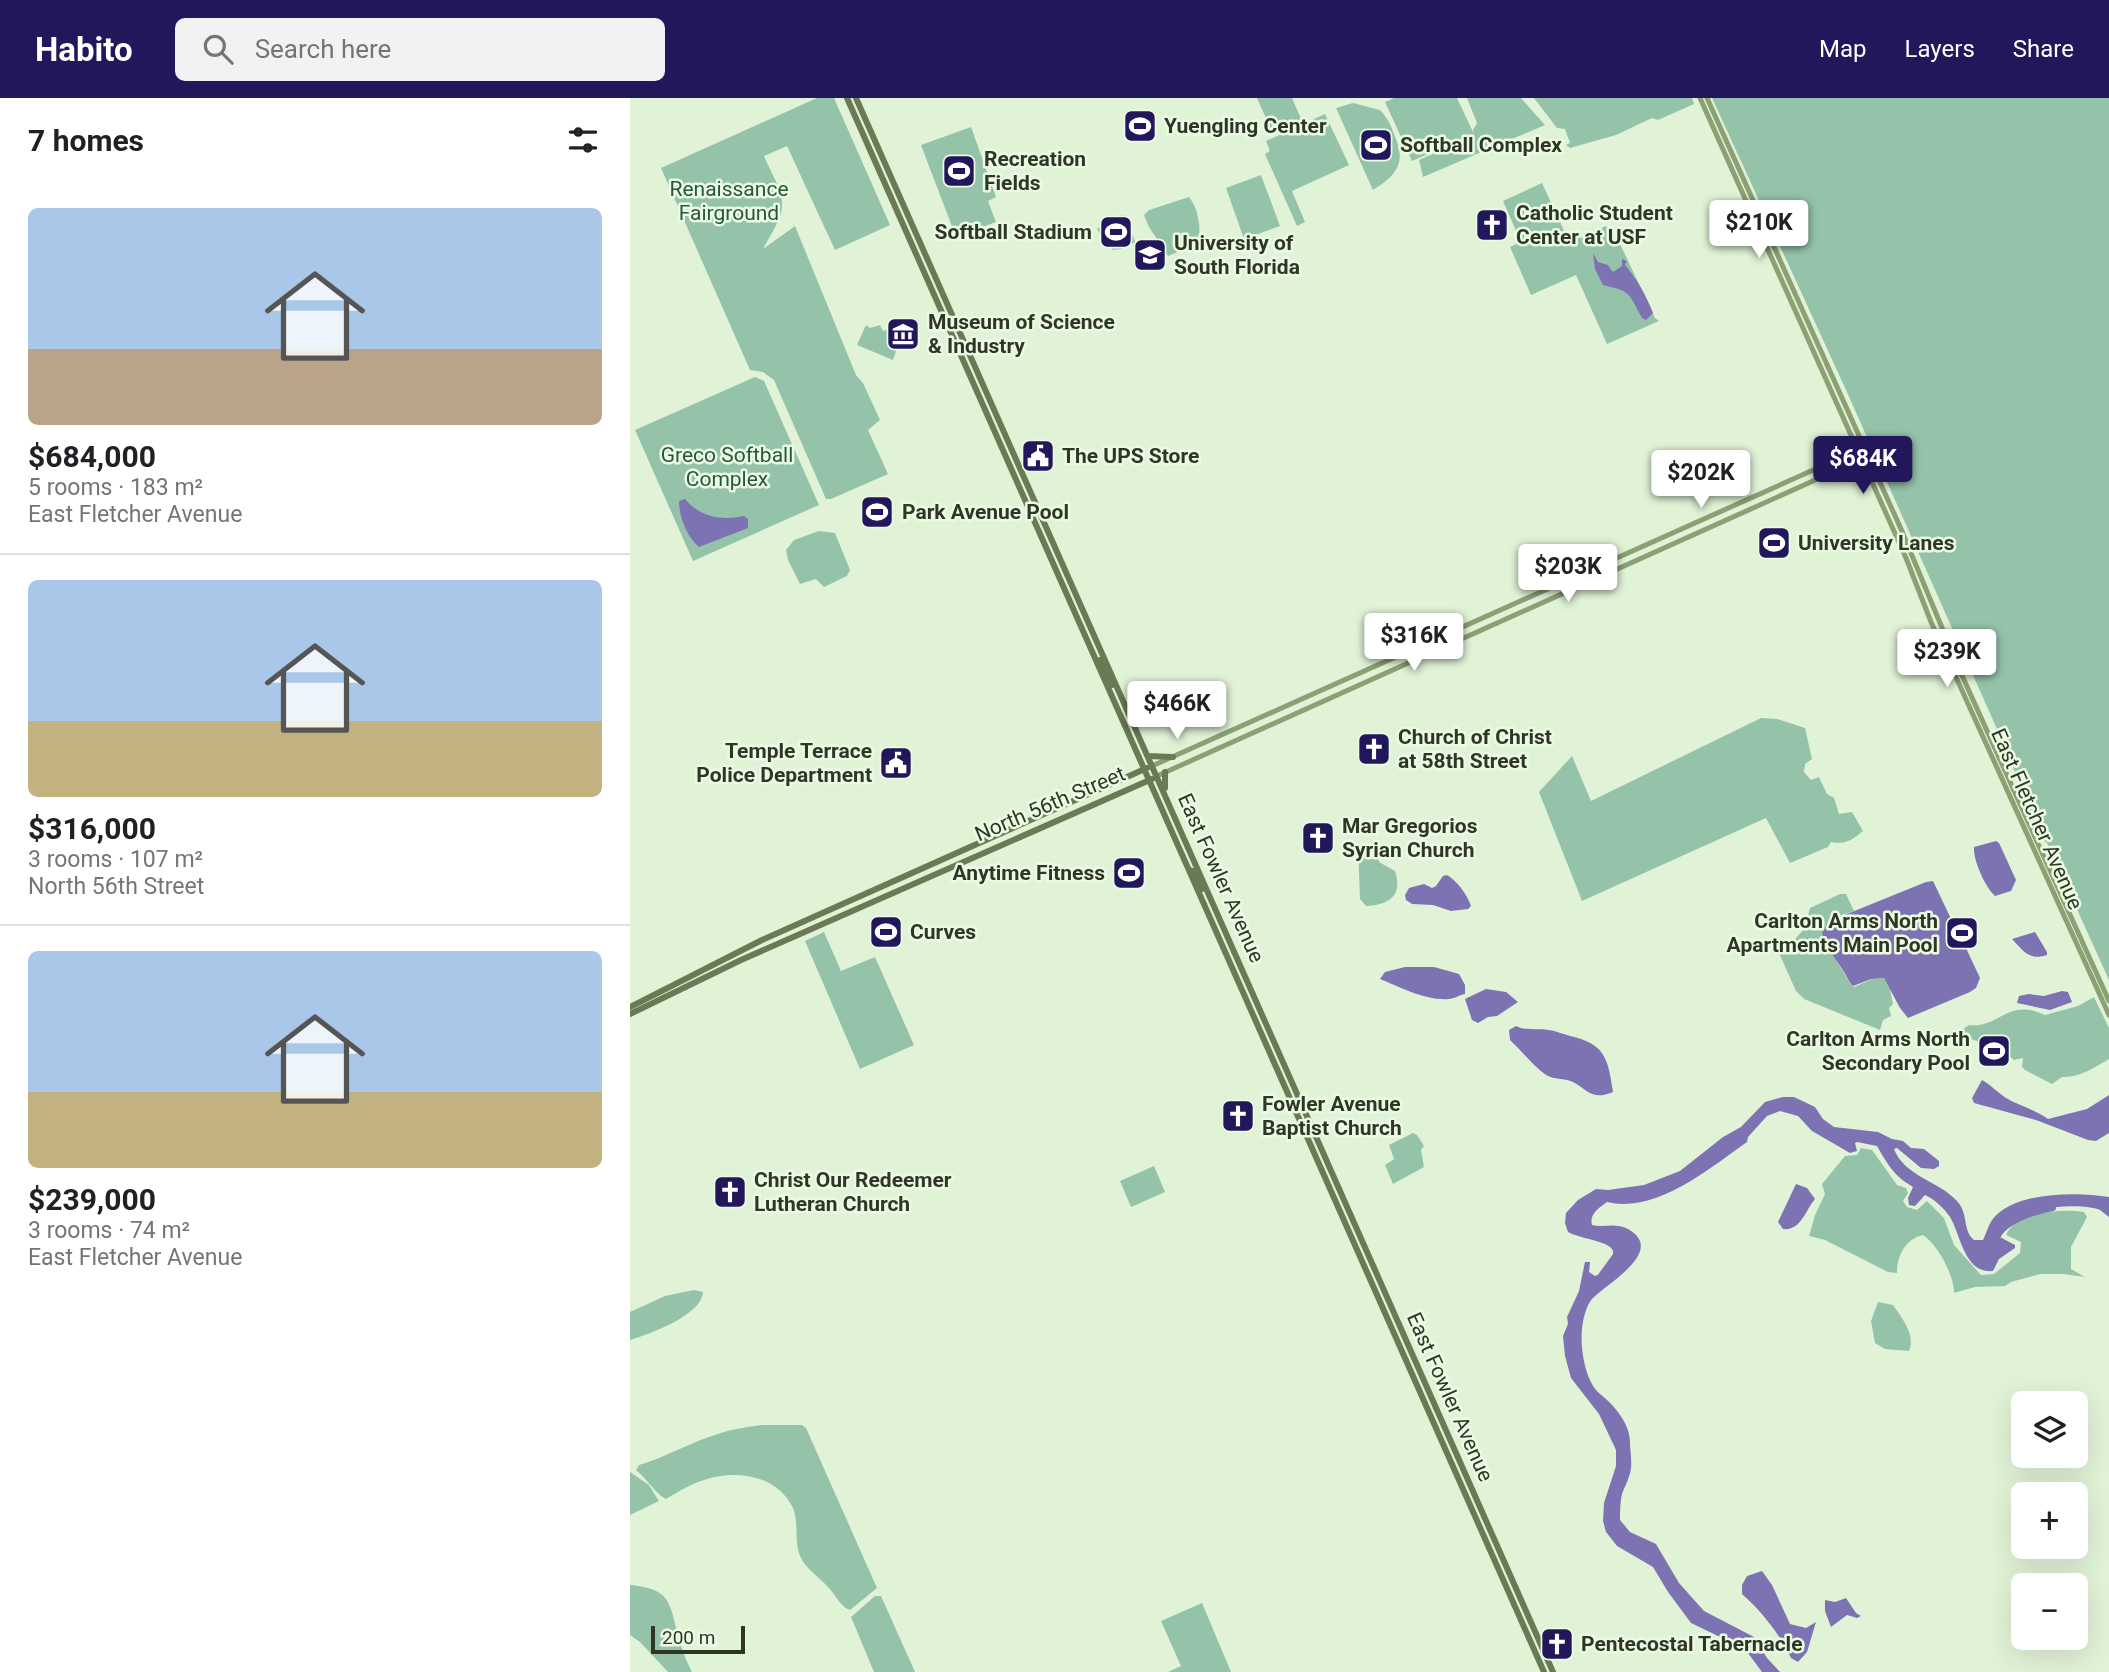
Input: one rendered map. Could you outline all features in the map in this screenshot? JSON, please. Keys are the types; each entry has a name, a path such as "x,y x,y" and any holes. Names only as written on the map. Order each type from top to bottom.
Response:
{"main road":[{"name":"East Fowler Avenue","path":"847,98 1544,1672"},
{"name":"East Fowler Avenue","path":"855,98 904,202 1553,1672"},
{"name":"East Fletcher Avenue","path":"1700,98 1857,450 1864,458 1901,529 1960,671 2109,1001"},
{"name":"East Fletcher Avenue","path":"1707,98 1864,448 1864,458 1936,632 2109,1015"},
{"name":"North 56th Street","path":"630,1007 752,945 827,911 1864,448"},
{"path":"1005,455 1027,496 1036,504"},
{"name":"North 56th Street","path":"630,1014 756,953 1149,780 1864,458"},
{"path":"1740,503 1743,512"},
{"path":"1711,526 1711,518 1727,509"},
{"path":"1033,518 1041,525 1065,569"},
{"path":"1054,564 1072,598 1080,603"},
{"path":"1072,606 1079,610 1102,654"},
{"path":"1090,646 1114,688 1118,690"},
{"path":"1133,775 1134,749"},
{"path":"1148,756 1173,757"},
{"path":"1165,772 1166,797"},
{"path":"1133,787 1152,788"},
{"path":"1188,869 1193,871 1212,910 1216,911"},
{"path":"879,888 883,896"},
{"path":"827,911 830,920"},
{"path":"752,945 756,953"},
{"path":"1305,1132 1312,1136 1341,1191"}],"green space":[{"name":"Renaissance Fairground","path":"817,98 834,98 890,225 835,250 787,146 764,156 781,195 782,211 763,249 795,226 856,375 863,383 880,420 868,430 888,474 831,499 826,499 774,380 763,372 750,370 661,168"},
{"path":"1257,98 1292,98 1302,121 1273,134"},
{"path":"1394,98 1457,98 1474,134 1412,161 1385,102"},
{"path":"1467,98 1521,98 1545,125 1423,177 1419,160 1474,135 1473,130 1477,123"},
{"path":"1534,98 1692,98 1694,104 1658,120 1652,118 1616,135 1570,148 1566,145 1570,143 1565,129 1557,128"},
{"path":"1712,98 2109,98 2109,980 2047,843 2041,838 2005,747"},
{"name":"Softball Complex","path":"1353,103 1380,110 1390,124 1398,144 1399,161 1394,173 1373,190 1336,108"},
{"path":"1325,114 1349,165 1292,191 1305,222 1297,226 1265,154 1270,151 1266,141"},
{"name":"Recreation Fields","path":"971,127 996,197 988,201 996,222 956,237 921,145"},
{"path":"1261,175 1280,226 1244,239 1226,188"},
{"path":"1542,183 1567,237 1577,232 1582,239 1583,236 1606,226 1621,246 1655,318 1659,321 1607,344 1576,275 1531,295 1510,247 1521,242 1503,201"},
{"path":"1189,197 1198,215 1197,240 1189,247 1168,256 1144,215 1149,210"},
{"name":"Softball Stadium","path":"1122,215 1126,216 1135,242 1113,250 1105,243 1097,229"},
{"path":"866,325 870,328 880,325 883,331 892,328 896,335 890,339 896,351 893,360 857,345"},
{"name":"Greco Softball Complex","path":"755,377 764,381 819,505 693,561 635,430"},
{"path":"819,531 835,533 850,570 847,576 824,587 816,579 800,584 786,550 794,540"},
{"path":"1761,718 1777,719 1805,728 1812,759 1805,764 1804,772 1811,780 1819,777 1827,794 1834,798 1839,814 1852,812 1863,831 1848,841 1831,842 1828,847 1790,863 1766,818 1582,901 1539,792 1572,756 1591,801"},
{"path":"1358,846 1374,849 1378,852 1379,862 1395,871 1395,893 1381,904 1366,906 1360,899"},
{"path":"1840,894 1846,894 1854,911 1830,919 1822,934 1829,950 1854,987 1872,979 1884,978 1893,1004 1889,1008 1891,1016 1883,1020 1880,1030 1804,999 1796,991 1779,953 1788,951 1805,928 1810,908"},
{"path":"824,932 841,971 875,957 914,1045 860,1069 805,941"},
{"path":"2094,997 2109,1028 2109,1059 2075,1076 2062,1077 2052,1084 2025,1070 2022,1067 2023,1058 2014,1060 1990,1041 1965,1037 1962,1030 1969,1025 1988,1023 2012,1011 2032,1010 2045,1015 2078,1006"},
{"path":"1413,1133 1424,1146 1421,1150 1424,1167 1393,1184 1385,1165 1394,1159 1389,1145"},
{"path":"1861,1148 1872,1150 1897,1185 1906,1188 1908,1193 1903,1201 1907,1207 1917,1210 1927,1201 1944,1218 1954,1245 1981,1275 1994,1274 2020,1253 2021,1242 2006,1235 2019,1221 2052,1211 2084,1212 2087,1217 2071,1247 2071,1269 2085,1277 2040,1274 2005,1286 1975,1287 1954,1293 1944,1261 1923,1235 1911,1240 1903,1249 1897,1273 1888,1272 1825,1240 1809,1236 1825,1194 1822,1184 1845,1156 1857,1155"},
{"path":"1154,1166 1165,1192 1131,1207 1120,1181"},
{"path":"694,1290 703,1292 694,1308 685,1316 630,1340 630,1312 665,1296"},
{"path":"1878,1302 1893,1305 1904,1321 1911,1339 1909,1351 1885,1349 1875,1343 1871,1321"},
{"path":"762,1425 802,1425 806,1428 877,1588 850,1610 841,1604 802,1560 798,1550 793,1508 777,1488 755,1478 730,1475 699,1482 666,1499 636,1470 639,1465 708,1437 734,1429"},
{"path":"630,1472 649,1485 659,1501 630,1515"},
{"path":"630,1585 654,1590 666,1599 692,1672 668,1672 630,1635"},
{"path":"875,1596 881,1596 915,1672 874,1672 851,1617"},
{"path":"1202,1603 1231,1672 1168,1672 1181,1666 1161,1621"}],"shaded area":[{"path":"1593,253 1598,262 1608,265 1613,272 1622,266 1622,259 1627,261 1625,265 1641,288 1653,313 1646,320 1625,292 1603,285 1595,269"},
{"path":"685,499 704,514 728,518 744,516 748,519 748,528 699,547 687,532 682,520 679,501"},
{"path":"1996,841 2016,880 2011,891 1995,896 1980,873 1974,847"},
{"path":"1447,875 1464,892 1471,906 1468,909 1451,911 1433,905 1412,904 1406,900 1405,895 1409,888 1424,884 1432,888"},
{"path":"1933,881 1953,923 1952,940 1966,948 1980,978 1976,988 1970,992 1908,1018 1884,978 1871,979 1853,986 1822,933 1830,919"},
{"path":"2035,932 2047,955 2031,956 2012,939"},
{"path":"1405,967 1434,967 1459,974 1465,985 1465,994 1451,999 1431,998 1380,979 1385,972"},
{"path":"1486,989 1506,992 1518,1002 1497,1016 1488,1017 1478,1023 1472,1020 1465,999"},
{"path":"2068,992 2072,1002 2050,1010 2017,1003 2019,996 2044,996"},
{"path":"1516,1026 1552,1030 1591,1043 1603,1054 1613,1092 1595,1095 1573,1082 1546,1075 1510,1040 1509,1030"},
{"path":"1982,1080 2006,1098 2048,1119 2087,1109 2109,1095 2109,1133 2096,1141 2088,1140 2036,1120 1974,1103 1972,1098"},
{"path":"1794,1097 1815,1107 1823,1119 1834,1127 1878,1132 1903,1141 1911,1148 1924,1149 1939,1161 1939,1166 1934,1169 1921,1168 1897,1148 1894,1149 1906,1166 1957,1201 1963,1211 1968,1232 1974,1240 1983,1240 1992,1220 2002,1210 2015,1203 2047,1196 2080,1194 2109,1197 2109,1217 2100,1210 2075,1206 2028,1213 2004,1226 1998,1236 2015,1245 2015,1248 1999,1259 1993,1271 1983,1270 1970,1260 1950,1217 1939,1204 1925,1195 1915,1206 1909,1205 1908,1198 1913,1187 1892,1170 1877,1146 1857,1142 1857,1151 1850,1153 1812,1131 1798,1116 1780,1111 1767,1116 1748,1137 1747,1142 1682,1186 1644,1201 1626,1204 1607,1202 1595,1212 1592,1225 1628,1229 1638,1238 1641,1247 1630,1267 1592,1299 1585,1313 1582,1329 1587,1373 1595,1388 1620,1415 1629,1435 1631,1468 1621,1497 1620,1520 1630,1532 1656,1544 1679,1583 1704,1611 1754,1637 1780,1672 1762,1672 1745,1649 1691,1623 1653,1567 1617,1546 1606,1532 1603,1521 1604,1503 1616,1466 1616,1450 1599,1414 1571,1378 1563,1336 1568,1324 1567,1317 1579,1291 1585,1262 1590,1262 1589,1272 1595,1276 1601,1274 1615,1260 1613,1250 1609,1246 1568,1232 1565,1223 1566,1213 1578,1200 1596,1189 1644,1185 1680,1171 1723,1137 1741,1127 1765,1102"},
{"path":"1796,1184 1807,1188 1815,1199 1798,1224 1783,1229 1778,1222"},
{"path":"1762,1571 1772,1585 1790,1624 1806,1628 1816,1622 1807,1652 1798,1662 1791,1658 1770,1623 1742,1594 1742,1585 1747,1576"},
{"path":"1846,1598 1861,1616 1857,1618 1847,1615 1831,1627 1825,1611 1825,1600 1835,1602"}],"waterway":[{"path":"1997,1238 2000,1232 2013,1222 2029,1214 2053,1208"},
{"path":"1600,1277 1616,1251"}],"place":[{"name":"Yuengling Center","path":"1140,126"},
{"name":"Softball Complex","path":"1376,145"},
{"name":"Recreation Fields","path":"959,171"},
{"name":"Catholic Student Center at USF","path":"1492,225"},
{"name":"Softball Stadium","path":"1116,232"},
{"name":"University of South Florida","path":"1150,255"},
{"name":"Museum of Science & Industry","path":"903,334"},
{"name":"The UPS Store","path":"1038,456"},
{"name":"Park Avenue Pool","path":"877,512"},
{"name":"University Lanes","path":"1774,543"},
{"name":"Church of Christ at 58th Street","path":"1374,749"},
{"name":"Temple Terrace Police Department","path":"896,763"},
{"name":"Mar Gregorios Syrian Church","path":"1318,838"},
{"name":"Anytime Fitness","path":"1129,873"},
{"name":"Curves","path":"886,932"},
{"name":"Carlton Arms North Apartments Main Pool","path":"1962,933"},
{"name":"Carlton Arms North Secondary Pool","path":"1994,1051"},
{"name":"Fowler Avenue Baptist Church","path":"1238,1116"},
{"name":"Christ Our Redeemer Lutheran Church","path":"730,1192"},
{"name":"Pentecostal Tabernacle","path":"1557,1644"}]}
